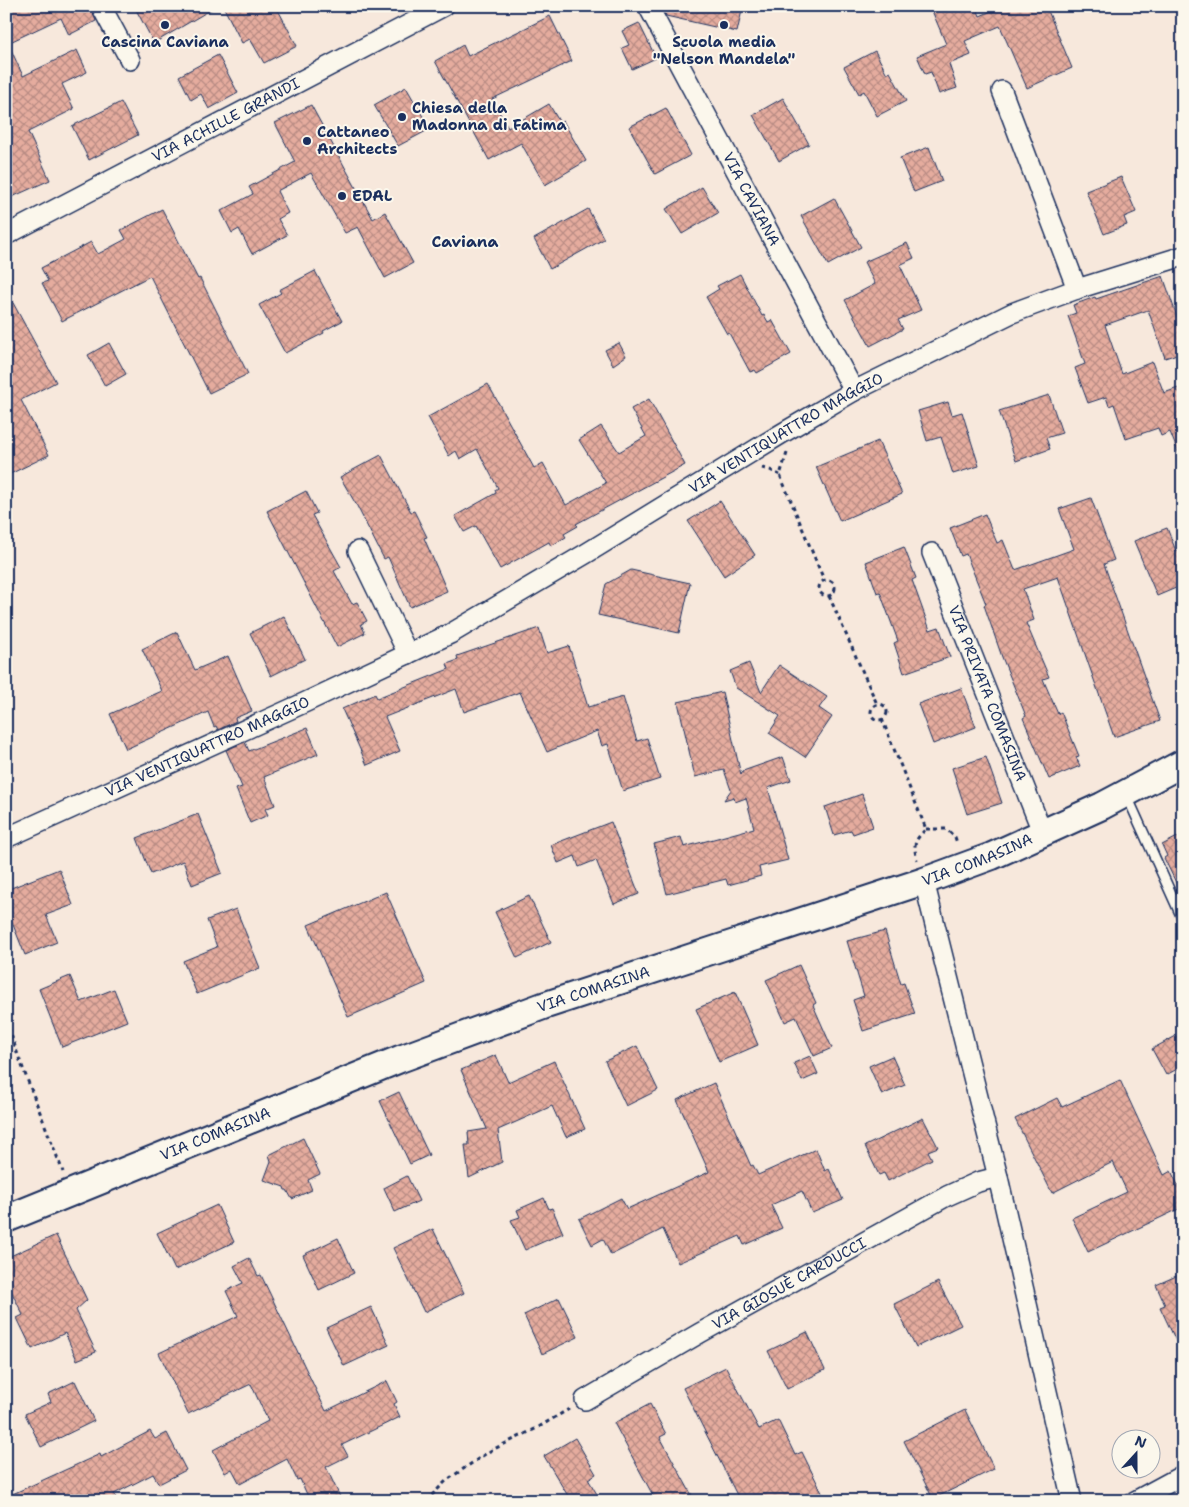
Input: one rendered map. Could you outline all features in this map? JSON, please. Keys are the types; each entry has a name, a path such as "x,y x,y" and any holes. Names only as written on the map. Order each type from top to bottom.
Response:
{"street":[{"path":"101,6 130,60"},
{"name":"VIA ACHILLE GRANDI","path":"6,235 444,6"},
{"name":"VIA CAVIANA","path":"648,6 854,391"},
{"path":"1002,91 1077,289"},
{"name":"VIA VENTIQUATTRO MAGGIO","path":"6,838 297,706 458,629 854,391 1012,312 1077,289 1183,256"},
{"path":"358,551 408,654"},
{"name":"VIA PRIVATA COMASINA","path":"932,553 1043,834"},
{"name":"VIA COMASINA","path":"6,1219 400,1059 543,1006 925,870 992,856 1043,834 1183,764"},
{"path":"925,870 1072,1501"},
{"name":"VIA GIOSUÈ CARDUCCI","path":"585,1400 947,1196 978,1182 998,1178"},
{"path":"1136,1501 1183,1475"}],"lane":[{"path":"1126,794 1183,920"}],"path":[{"path":"781,434 787,446 787,455 780,475 824,580"},
{"path":"824,580 830,580 834,584 835,590 829,596 821,594 818,590 824,580"},
{"path":"829,596 877,704"},
{"path":"877,704 883,705 887,710 886,715 882,719 876,719 872,714 872,708 877,704"},
{"path":"882,719 926,830"},
{"path":"925,870 917,862 914,850 916,839 926,830 946,829 955,837 959,847"},
{"path":"6,1020 71,1194"},
{"path":"426,1501 447,1480 490,1451 537,1428 585,1400"}],"building":[{"path":"18,6 90,6 96,21 69,35 61,18 8,43 23,76 77,50 87,72 62,84 74,109 28,132 50,180 12,197 6,184 6,12"},
{"name":"Cascina Caviana","path":"134,6 217,6 154,43"},
{"path":"223,6 276,6 297,46 264,63 250,39 242,43"},
{"name":"Scuola media \"Nelson Mandela\"","path":"661,6 743,6 737,32 666,16"},
{"path":"930,6 976,6 980,16 1003,6 1046,6 1072,68 1027,88 1000,26 965,41 971,55 949,64 957,88 939,94 931,72 925,74 917,56 946,44"},
{"path":"550,16 572,61 492,99 508,128 549,104 560,123 563,121 586,161 545,185 521,143 489,160 435,61 463,45 468,56"},
{"path":"639,23 656,58 632,69 622,48 629,45 622,31"},
{"path":"875,51 887,74 890,72 906,101 877,116 864,91 859,94 844,67"},
{"path":"218,55 238,93 209,109 201,94 191,100 179,76"},
{"name":"Chiesa della Madonna di Fatima","path":"406,87 430,129 398,146 374,105"},
{"path":"783,98 809,144 779,161 753,115"},
{"path":"121,102 138,135 89,160 72,126"},
{"path":"311,105 373,219 385,212 413,263 385,278 358,227 345,233 311,173 277,191 288,213 278,219 287,235 252,254 239,229 232,233 221,211 253,194 249,187 295,162 275,123"},
{"path":"666,108 691,155 655,174 629,127"},
{"path":"929,147 942,181 914,192 900,158"},
{"path":"1121,177 1136,212 1124,217 1127,225 1104,234 1086,191"},
{"path":"702,187 718,213 682,234 666,209"},
{"path":"834,198 861,247 828,265 801,216"},
{"path":"162,209 198,279 200,278 248,374 209,393 150,276 62,321 42,283 48,281 41,268 91,242 98,254 126,239 121,230"},
{"path":"588,209 604,239 550,269 534,239"},
{"path":"907,243 914,258 900,265 921,310 898,320 903,329 870,346 845,300 875,284 864,262"},
{"path":"315,271 342,321 323,331 324,333 285,353 259,305 281,293 279,290"},
{"path":"740,274 762,316 764,315 768,322 772,320 791,354 757,373 755,370 750,372 729,333 727,334 706,297 719,289 717,286"},
{"path":"1163,276 1183,334 1183,352 1165,358 1148,310 1105,325 1122,374 1152,362 1164,393 1178,388 1183,401 1182,462 1170,432 1161,436 1158,428 1126,439 1114,404 1109,406 1106,397 1088,403 1075,368 1085,364 1068,316 1076,313 1073,305"},
{"path":"6,290 56,382 21,400 49,455 6,476"},
{"path":"109,343 126,374 105,386 88,355"},
{"path":"619,343 626,356 613,365 605,350"},
{"path":"488,384 534,468 543,463 566,505 606,483 579,440 601,426 619,452 646,436 631,409 649,399 685,465 576,524 578,526 564,534 566,537 551,546 549,542 500,569 476,526 464,532 455,516 496,493 495,490 498,488 477,449 460,459 456,451 449,456 428,417"},
{"path":"1049,395 1062,433 1046,438 1050,449 1016,461 999,411"},
{"path":"948,402 952,415 962,412 979,466 953,474 941,437 927,441 918,411"},
{"path":"878,441 902,494 840,521 816,467"},
{"path":"381,455 411,512 414,511 427,537 424,538 447,591 410,607 388,557 384,559 340,477"},
{"path":"306,491 317,513 312,515 341,567 334,571 352,604 357,602 367,621 361,624 365,633 337,647 267,511"},
{"path":"1091,498 1114,560 1104,564 1160,721 1114,737 1058,577 1023,589 1034,620 1026,623 1049,677 1043,679 1058,714 1061,712 1079,756 1076,757 1080,766 1049,779 1023,718 1026,716 1002,657 984,605 986,604 966,554 961,556 950,528 985,514 997,543 1003,540 1015,570 1074,549 1059,509"},
{"path":"720,501 755,555 724,576 688,521"},
{"path":"1167,528 1176,551 1183,548 1183,585 1157,596 1134,541"},
{"path":"904,547 916,578 912,580 930,630 939,627 950,657 904,673 894,643 898,641 880,592 877,593 866,562"},
{"path":"631,570 690,583 679,633 598,615 606,584"},
{"path":"284,616 305,659 271,676 250,633"},
{"path":"539,628 547,653 569,646 588,707 623,697 637,741 647,738 660,779 623,791 608,744 602,746 597,731 547,752 520,692 464,712 456,689 385,717 400,751 367,765 342,709 375,694 377,698 449,669 447,664 458,660 457,656"},
{"path":"177,632 195,670 228,656 252,711 235,718 236,721 218,730 216,726 214,727 208,712 126,749 110,714 162,691 142,649"},
{"path":"749,663 761,692 779,665 827,697 819,708 832,717 805,757 769,733 780,716 736,688 730,671"},
{"path":"961,688 976,727 933,744 918,704"},
{"path":"722,692 741,775 743,771 783,757 791,780 768,788 788,860 759,867 761,876 728,885 726,879 667,894 654,844 681,837 684,847 754,828 746,798 735,802 734,797 724,800 731,790 724,770 695,777 678,702"},
{"path":"307,728 318,754 264,777 275,805 265,809 268,815 250,823 236,789 242,787 226,750 245,742 249,751"},
{"path":"986,757 1002,803 967,814 952,768"},
{"path":"862,794 873,827 853,834 851,830 834,835 825,807"},
{"path":"198,814 222,873 192,885 183,861 151,874 137,838"},
{"path":"611,822 639,894 614,904 596,860 579,867 575,856 558,863 551,845"},
{"path":"1183,834 1183,897 1164,858 1167,856 1162,845"},
{"path":"59,869 73,905 46,915 57,942 25,955 6,907 6,890"},
{"path":"386,892 426,983 348,1017 308,925"},
{"path":"529,896 551,942 517,958 495,912"},
{"path":"236,909 260,968 197,994 183,961 217,947 207,920"},
{"path":"885,931 901,984 904,983 915,1014 863,1031 853,1000 864,996 847,941"},
{"path":"799,965 816,1003 813,1005 832,1048 814,1056 796,1017 785,1022 766,980"},
{"path":"70,976 81,1002 114,989 127,1021 62,1047 39,989"},
{"path":"735,992 758,1045 719,1062 696,1009"},
{"path":"1176,1036 1183,1051 1183,1066 1166,1075 1152,1049"},
{"path":"637,1046 658,1090 626,1106 605,1061"},
{"path":"496,1055 508,1082 554,1061 585,1129 566,1137 552,1106 498,1130 502,1162 469,1178 465,1145 469,1145 468,1132 487,1129 461,1070"},
{"path":"810,1056 818,1074 802,1081 794,1063"},
{"path":"892,1056 905,1085 882,1095 869,1066"},
{"path":"1120,1080 1164,1175 1171,1171 1183,1195 1183,1207 1088,1252 1072,1218 1127,1192 1113,1162 1052,1193 1015,1119 1057,1098 1062,1107"},
{"path":"714,1083 751,1166 753,1165 758,1175 816,1149 825,1171 829,1169 843,1200 812,1213 802,1191 771,1205 782,1228 744,1245 740,1236 678,1263 663,1229 611,1255 603,1239 592,1245 579,1219 621,1198 627,1209 709,1172 677,1100"},
{"path":"399,1092 429,1155 410,1164 380,1101"},
{"path":"923,1118 938,1147 928,1151 932,1159 888,1181 884,1173 879,1175 865,1146"},
{"path":"303,1138 320,1174 308,1180 312,1190 292,1199 284,1187 264,1180 271,1161 269,1155"},
{"path":"407,1176 419,1201 395,1212 384,1188"},
{"path":"544,1198 549,1209 552,1208 563,1233 525,1250 511,1220 520,1217 517,1210"},
{"path":"217,1205 234,1242 175,1270 157,1233"},
{"path":"433,1229 464,1293 424,1312 393,1248"},
{"path":"56,1235 87,1300 76,1310 96,1352 77,1360 65,1333 32,1349 17,1318 23,1315 6,1281 6,1258"},
{"path":"338,1238 354,1273 319,1290 303,1255"},
{"path":"249,1258 258,1276 261,1275 326,1411 387,1381 397,1402 394,1404 400,1417 342,1445 348,1456 326,1467 342,1501 310,1501 300,1479 297,1480 287,1459 240,1484 232,1469 225,1473 213,1450 268,1421 251,1384 188,1414 159,1353 238,1316 226,1291 243,1283 234,1266"},
{"path":"1183,1273 1183,1356 1160,1307 1165,1305 1156,1285"},
{"path":"938,1282 961,1325 916,1347 894,1304"},
{"path":"559,1298 578,1337 542,1354 524,1315"},
{"path":"371,1307 389,1345 344,1366 326,1328"},
{"path":"807,1332 825,1370 787,1389 768,1351"},
{"path":"726,1367 759,1429 778,1420 795,1455 802,1452 826,1501 740,1501 683,1388"},
{"path":"75,1381 94,1421 41,1447 25,1414 51,1402 48,1394"},
{"path":"650,1404 666,1434 660,1437 695,1501 656,1501 614,1423"},
{"path":"965,1410 994,1469 933,1499 904,1441"},
{"path":"150,1431 155,1439 167,1433 186,1470 159,1484 153,1474 114,1494 118,1501 6,1501 6,1497 100,1454 101,1457"},
{"path":"575,1438 596,1474 588,1479 601,1501 571,1501 544,1456"}],"place":[{"name":"Cascina Caviana","path":"165,25"},
{"name":"Scuola media \"Nelson Mandela\"","path":"724,25"},
{"name":"Chiesa della Madonna di Fatima","path":"402,117"},
{"name":"Cattaneo Architects","path":"307,141"},
{"name":"EDAL","path":"342,196"}],"district":[{"name":"Caviana","path":"465,241"}]}
